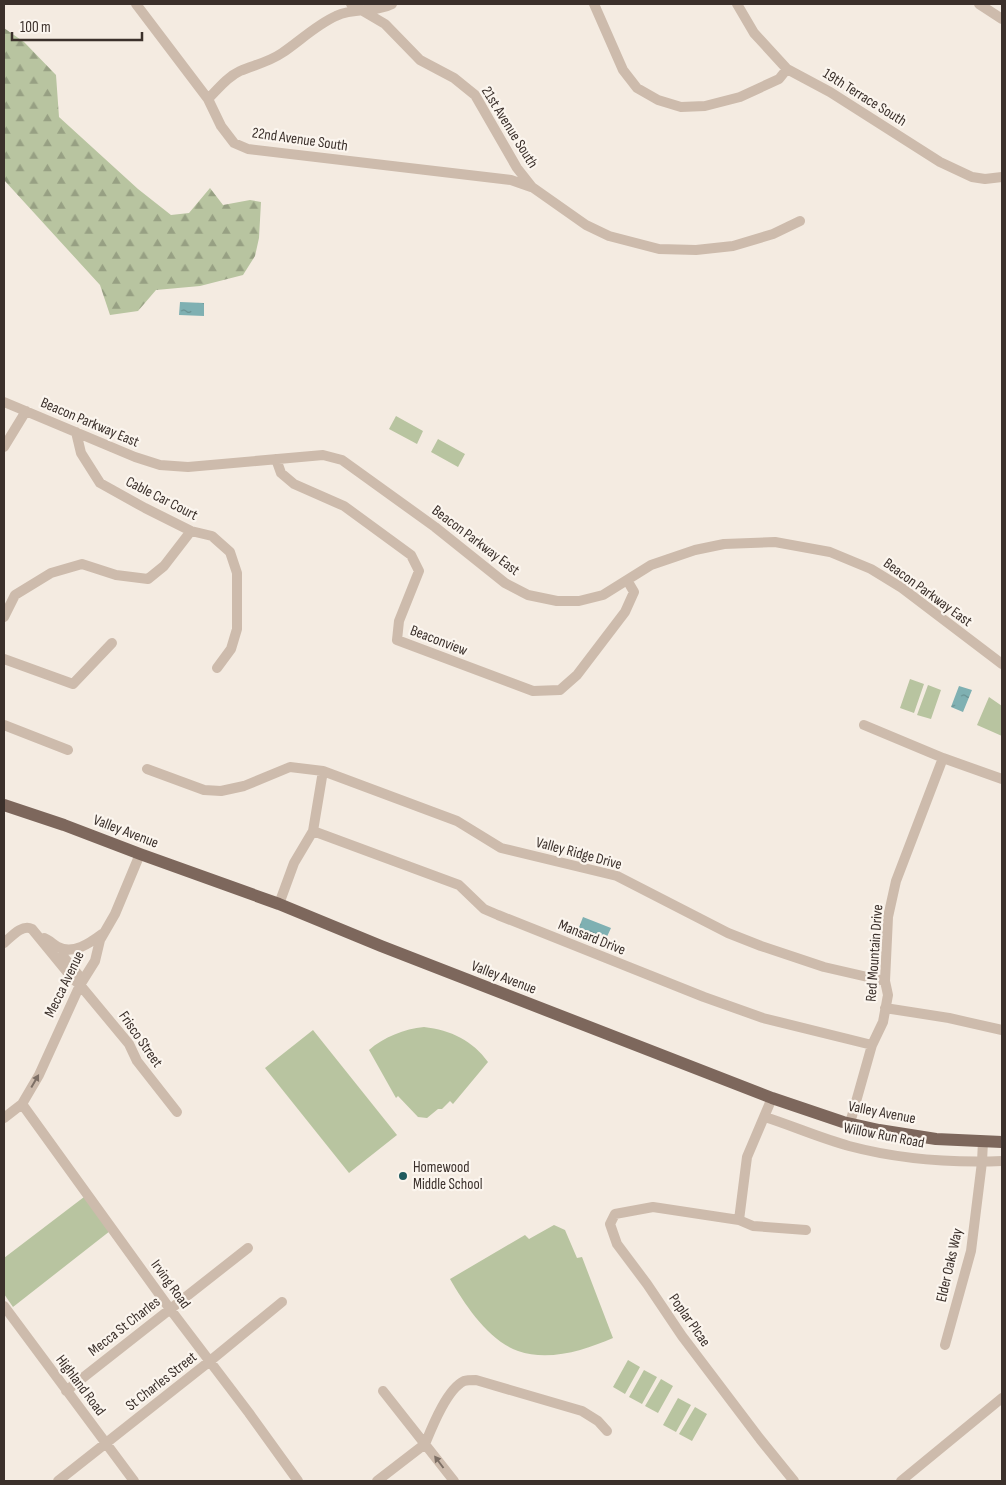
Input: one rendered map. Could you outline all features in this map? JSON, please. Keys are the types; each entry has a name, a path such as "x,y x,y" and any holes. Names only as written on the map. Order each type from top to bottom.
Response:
{"main road":[{"name":"Valley Avenue","path":"4,805 64,825 279,904 380,946 772,1098 850,1123 879,1130 936,1139 1002,1142"}],"street":[{"name":"22nd Avenue South","path":"136,4 208,99 220,126 234,143 248,149 511,180 532,187"},
{"name":"21st Avenue South","path":"351,4 385,24 420,60 454,78 475,95 517,168 532,187 586,226 609,236 659,248 696,250 733,246 773,234 800,220"},
{"path":"208,99 231,76 282,54 324,23 337,16 345,12 381,8 392,4"},
{"path":"594,4 623,70 637,88 658,100 681,107 705,106 740,97 779,79 787,68"},
{"name":"19th Terrace South","path":"737,4 754,33 787,68 830,92 948,166 972,177 986,179 1002,177"},
{"path":"979,4 1002,19"},
{"name":"Beacon Parkway East","path":"4,402 135,457 160,465 188,467 323,455 342,460 435,527 505,583 528,595 557,601 579,601 603,595 651,566 696,550 724,544 775,542 830,552 871,569 902,588 1002,664"},
{"path":"4,447 26,411"},
{"name":"Cable Car Court","path":"76,432 76,439 81,453 100,483 145,508 191,530 212,536 230,552 237,573 236,629 231,649 217,668"},
{"name":"Beaconview","path":"276,460 281,473 294,484 344,506 411,555 419,571 399,621 397,640 533,691 560,690 578,676 625,612 634,592 627,580"},
{"path":"4,618 15,594 52,573 82,564 116,575 148,579 164,566 191,530"},
{"path":"4,659 73,684 112,643"},
{"path":"4,725 68,750"},
{"path":"864,725 943,758 1002,779"},
{"name":"Red Mountain Drive","path":"850,1123 872,1045 883,1022 886,1008 888,994 885,981 888,917 896,881 943,758"},
{"name":"Valley Ridge Drive","path":"147,769 204,790 221,791 244,786 290,767 323,770 457,821 500,848 617,876 728,933 761,946 824,967 885,981"},
{"path":"279,904 294,864 313,831 323,770"},
{"name":"Mansard Drive","path":"313,831 459,885 484,909 704,997 763,1018 872,1045"},
{"name":"Mecca Avenue","path":"4,1118 22,1104 39,1075 80,985 95,961 100,940 115,914 140,854"},
{"path":"4,943 27,927 58,947 73,949 86,945 105,932"},
{"name":"Frisco Street","path":"44,939 80,977 80,985 129,1044 137,1061 177,1112"},
{"path":"886,1008 949,1018 1002,1030"},
{"path":"772,1098 747,1157 739,1220 753,1226 806,1230"},
{"name":"Irving Road","path":"22,1104 170,1309 298,1481"},
{"name":"Willow Run Road","path":"765,1117 849,1146 904,1157 982,1162 1002,1161"},
{"name":"Elder Oaks Way","path":"945,1345 971,1251 983,1142"},
{"name":"Poplar Plcae","path":"739,1220 653,1207 615,1214 610,1224 617,1244 682,1336 794,1481"},
{"name":"Mecca St Charles","path":"66,1391 248,1248"},
{"name":"St Charles Street","path":"58,1481 282,1302"},
{"name":"Highland Road","path":"4,1306 134,1481"},
{"path":"377,1481 425,1444 435,1419 444,1404 456,1387 465,1381 476,1380 582,1411 598,1421 607,1431"},
{"path":"383,1392 454,1481"},
{"path":"901,1481 1002,1398"}],"green space":[{"path":"4,28 24,42 56,75 59,117 138,189 171,215 189,213 210,188 223,205 250,200 261,202 259,238 255,256 243,275 200,286 156,290 138,311 110,315 100,285 4,180"},
{"path":"396,416 423,431 417,444 389,429"},
{"path":"438,439 465,454 458,467 431,452"},
{"path":"910,679 924,684 914,713 900,708"},
{"path":"928,685 941,690 931,719 917,715"},
{"path":"989,697 1002,706 1002,736 977,725"},
{"path":"424,1027 443,1031 461,1038 475,1048 488,1062 453,1104 450,1101 442,1109 438,1109 427,1118 418,1117 398,1096 396,1098 369,1050 395,1034"},
{"path":"313,1030 397,1135 349,1173 265,1068"},
{"path":"84,1197 110,1231 13,1307 4,1294 4,1258"},
{"path":"554,1225 565,1230 577,1258 582,1257 613,1338 591,1347 567,1353 554,1355 530,1354 507,1346 488,1331 470,1311 450,1279 525,1235 529,1239"},
{"path":"628,1360 640,1367 625,1394 613,1387"},
{"path":"644,1370 657,1377 642,1404 629,1397"},
{"path":"661,1379 673,1386 658,1413 645,1406"},
{"path":"678,1398 691,1405 676,1432 663,1425"},
{"path":"695,1407 707,1414 692,1441 679,1434"}],"water":[{"path":"180,302 204,303 204,316 179,315"},
{"path":"959,686 972,690 963,712 951,707"},
{"path":"583,917 611,928 605,941 578,930"}],"place":[{"name":"Homewood Middle School","path":"403,1176"}]}
